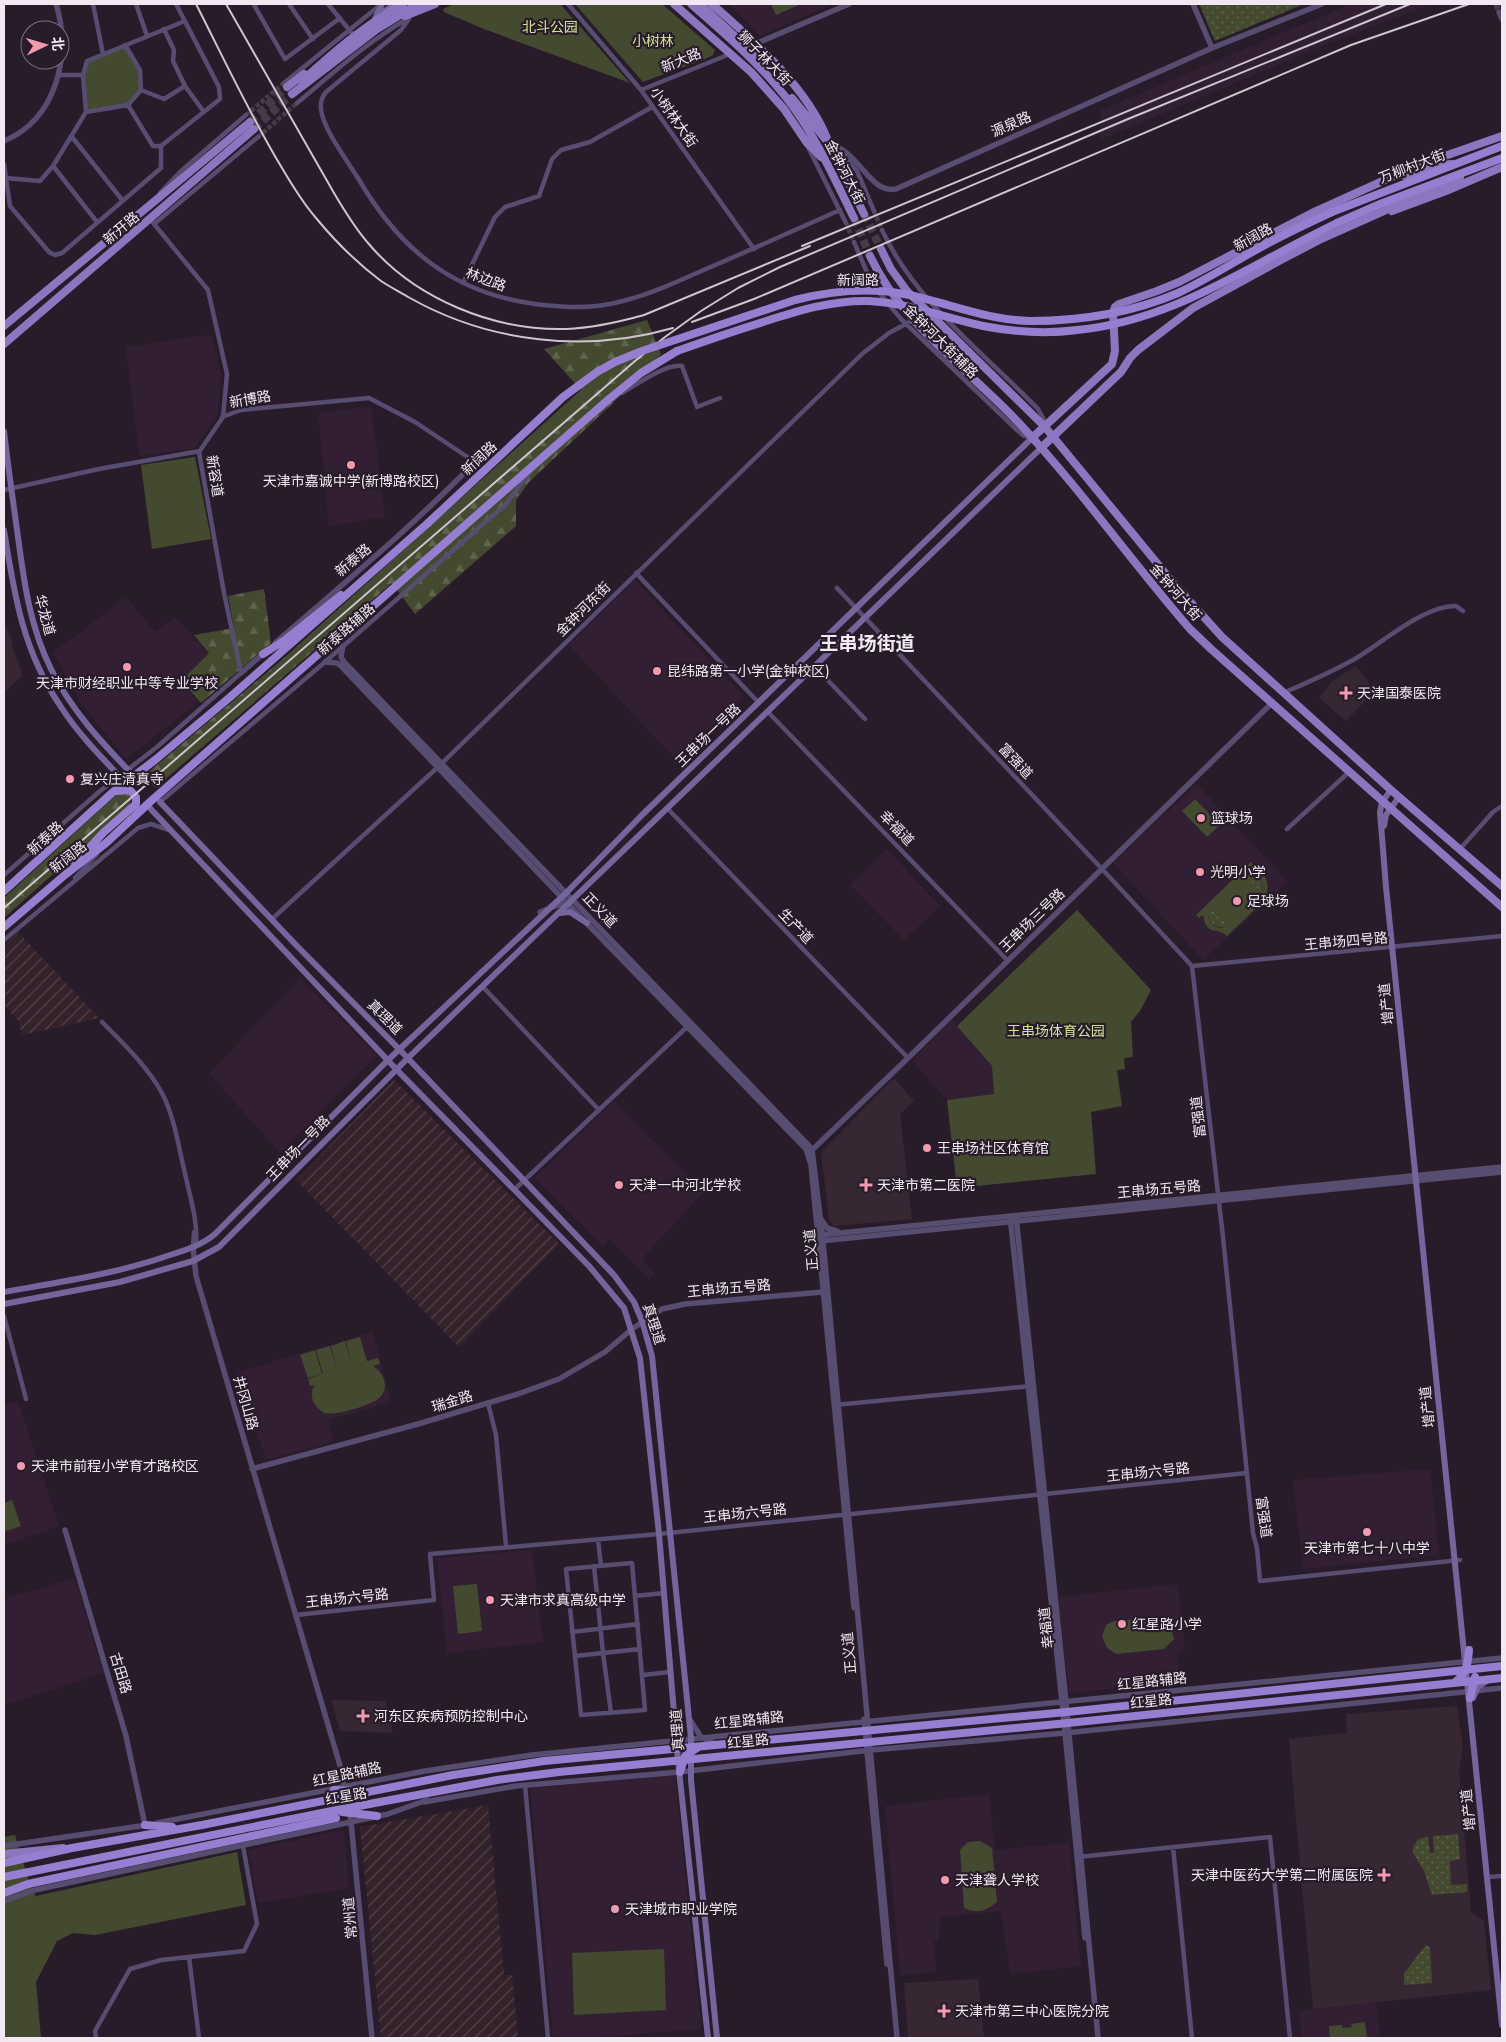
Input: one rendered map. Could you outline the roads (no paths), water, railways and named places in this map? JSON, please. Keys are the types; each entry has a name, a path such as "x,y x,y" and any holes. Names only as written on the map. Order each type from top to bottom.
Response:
{"highway":[{"name":"万柳村大街","path":"1332,212 1502,146"},
{"name":"万柳村大街","path":"1337,223 1502,158"},
{"name":"新阔路","path":"360,584 563,397 597,372 642,351 795,300 820,294 848,291 894,293 978,313 1028,320 1088,318 1119,312 1178,293 1282,236 1332,212"},
{"name":"新阔路","path":"4,927 106,843 610,399 641,373 677,351 801,310 842,302 871,301 904,306 983,326 1009,330 1077,330 1109,326 1176,306 1337,223"},
{"path":"263,654 286,640 332,601 360,584"},
{"name":"新泰路","path":"4,891 113,792 155,760 229,698 360,584"},
{"path":"66,874 104,832 136,804 136,797 130,790 113,792"},
{"path":"1467,1650 1469,1680"},
{"path":"1455,1682 1464,1686 1480,1672 1488,1668 1502,1666"},
{"name":"红星路","path":"4,1877 334,1814 352,1814 497,1780 668,1762 704,1746 867,1732 1454,1671 1469,1680 1502,1678"},
{"path":"1455,1682 1469,1680"},
{"name":"红星路","path":"4,1863 72,1848 186,1828 347,1791 368,1792 472,1768 669,1750 705,1758 869,1746 1455,1682"},
{"path":"680,1772 685,1755"},
{"path":"668,1762 676,1765 680,1772"},
{"path":"334,1790 347,1791"},
{"path":"5,1898 28,1884 334,1814"},
{"path":"352,1814 377,1816"},
{"path":"145,1825 186,1828"}],"main road":[{"path":"317,71 399,8 435,4"},
{"path":"291,93 355,37 375,26 399,8 435,4"},
{"path":"674,4 732,53 784,109 807,144 825,162"},
{"name":"狮子林大街","path":"691,4 761,68 816,134"},
{"name":"狮子林大街","path":"700,4 735,35 775,77 816,134"},
{"path":"712,4 755,44 792,83 823,127 830,145"},
{"name":"新开路","path":"4,326 156,198 203,162 250,122 152,222 4,344"},
{"name":"金钟河大街","path":"816,134 830,145 864,214"},
{"name":"金钟河大街","path":"816,134 825,162 854,218"},
{"path":"1032,438 1112,364 1115,351 1113,314 1119,304 1179,282 1312,213 1416,166 1502,136"},
{"path":"1379,184 1439,166 1453,164"},
{"path":"1041,448 1121,372 1138,350 1193,308 1321,239 1449,182 1480,166"},
{"path":"1378,214 1418,202 1502,167"},
{"name":"金钟河大街","path":"881,249 891,269 907,292 1054,436 1191,603 1222,637 1391,790 1502,886"},
{"name":"金钟河大街","path":"870,256 909,322 1017,421 1190,629 1502,907"},
{"path":"1017,421 1023,422 1028,420 1028,410"},
{"name":"华龙道","path":"4,431 7,489 24,586 32,620 43,651 57,680 78,712 124,773 134,776"},
{"name":"王串场一号路","path":"172,1254 204,1242 215,1234 388,1060 397,1046 400,1048 564,895 642,815 1032,438"},
{"name":"王串场一号路","path":"4,1304 120,1282 195,1261 219,1247 396,1069 815,668 1041,448"},
{"path":"4,530 16,606 33,656 60,707 82,736 124,773 126,783"},
{"path":"1382,802 1391,790"},
{"name":"增产道","path":"1394,948 1384,821 1390,808 1399,796"},
{"name":"真理道","path":"160,802 272,919 400,1048 614,1275 634,1302 652,1356 691,1738 685,1755"},
{"name":"增产道","path":"1382,802 1380,818 1467,1650"},
{"name":"真理道","path":"147,805 396,1069 515,1189 605,1284 624,1308 640,1358 659,1534 676,1731 691,1770 717,2038"},
{"path":"548,920 567,911 588,920"},
{"name":"王串场一号路","path":"400,1048 411,1032"},
{"name":"王串场一号路","path":"408,1058 421,1043"},
{"name":"王串场一号路","path":"4,1292 119,1270 194,1246"},
{"name":"增产道","path":"1469,1680 1502,1992"},
{"path":"691,1770 694,1763 705,1758"},
{"path":"680,1772 708,2038"},
{"path":"4,1854 72,1848"},
{"name":"增产道","path":"1489,1877 1502,2025"}],"street":[{"path":"4,141 13,137 43,110 59,75 63,44 60,18 56,4"},
{"path":"93,4 103,54"},
{"path":"136,4 147,36"},
{"path":"128,105 153,146 161,146 220,99 219,87 176,4"},
{"path":"255,4 286,59 340,18"},
{"path":"289,4 313,39"},
{"path":"328,4 355,37"},
{"name":"小树林大街","path":"568,4 641,90 754,249"},
{"path":"755,44 849,4"},
{"path":"1193,4 1212,48"},
{"name":"源泉路","path":"830,145 848,152 879,186 887,191 896,189 1212,48 1322,4"},
{"path":"390,29 399,8"},
{"path":"291,93 390,29 399,8"},
{"path":"291,93 349,29 399,8"},
{"name":"林边路","path":"399,8 401,30 326,92 321,100 321,110 327,126 367,194 388,224 428,262 478,290 510,300 555,307 590,307 633,298 754,249 840,210"},
{"path":"1499,12 1502,19"},
{"path":"6,178 40,181 53,166 86,112 83,75 87,61 185,21"},
{"path":"164,29 174,50 173,61 186,86 204,112"},
{"path":"86,112 128,105 140,90 140,70 125,46"},
{"name":"新大路","path":"641,90 732,53"},
{"path":"59,75 83,75"},
{"path":"140,90 164,99 186,86"},
{"path":"463,283 495,217 505,207 539,196 552,158 561,150 590,142 652,107"},
{"path":"72,137 123,200"},
{"path":"223,416 226,374 208,290 152,222 258,137"},
{"path":"807,144 846,223"},
{"path":"830,145 845,155 857,171 874,210"},
{"path":"4,164 10,206 49,252 55,255 62,253 161,168 161,146"},
{"path":"53,166 98,222"},
{"name":"金钟河大街辅路","path":"882,230 892,252 916,286 953,326 1038,409 1044,418 1045,427"},
{"name":"金钟河大街辅路","path":"854,242 872,284 1017,430 1024,436 1032,438"},
{"name":"金钟河东街","path":"272,919 440,766 862,354 889,333 909,322"},
{"path":"610,399 668,367 677,365 682,366 697,407 720,398"},
{"name":"新博路","path":"199,452 223,416 250,408 368,398 415,422 476,462"},
{"path":"7,489 99,469 199,452"},
{"name":"新容道","path":"199,452 224,593 241,673"},
{"name":"新泰路","path":"241,673 363,569 439,500 476,462"},
{"name":"新泰路辅路","path":"160,802 325,662 505,505 536,464"},
{"path":"636,573 759,703"},
{"name":"富强道","path":"837,588 1192,966 1260,1581 1458,1560"},
{"path":"1283,693 1323,676 1355,659 1400,629 1433,611 1449,606 1456,606 1463,611"},
{"name":"正义道","path":"343,646 341,657 344,662 440,766"},
{"name":"正义道","path":"325,662 337,663 341,666 440,766 810,1151 847,1514 896,2038"},
{"path":"815,668 865,719"},
{"path":"4,875 100,791 176,730 241,673"},
{"name":"王串场三号路","path":"810,1151 1272,703"},
{"name":"幸福道","path":"768,712 1008,961"},
{"path":"1287,829 1349,772"},
{"path":"1460,848 1493,812 1502,806"},
{"name":"生产道","path":"668,809 908,1058"},
{"path":"4,940 141,826 156,824 173,833"},
{"path":"67,886 106,843"},
{"path":"540,912 553,906 571,902 580,909 588,920"},
{"name":"王串场四号路","path":"1192,966 1394,948 1502,936"},
{"path":"483,987 599,1110"},
{"name":"井冈山路","path":"101,1022 143,1067 156,1084 166,1103 176,1134 196,1223 195,1261 347,1791"},
{"path":"515,1189 689,1025"},
{"name":"王串场五号路","path":"820,1238 1218,1199 1418,1178 1502,1167"},
{"name":"王串场五号路","path":"1418,1178 1502,1172"},
{"path":"818,1216 829,1229 841,1234"},
{"name":"幸福道","path":"1013,1219 1097,2038"},
{"name":"正义道","path":"820,1238 823,1292 836,1405"},
{"name":"王串场五号路","path":"642,1322 662,1309 685,1304 823,1292"},
{"path":"4,1316 26,1399"},
{"name":"瑞金路","path":"254,1469 488,1403 559,1378 605,1352 642,1322"},
{"path":"836,1405 1031,1386"},
{"path":"488,1403 496,1434 506,1546"},
{"name":"王串场六号路","path":"297,1615 434,1600 430,1554 659,1534 1247,1473"},
{"name":"古田路","path":"65,1530 126,1736 145,1825"},
{"path":"598,1539 601,1566"},
{"path":"632,1563 645,1710 581,1716 566,1569 594,1566 632,1563"},
{"path":"594,1566 602,1653 611,1713"},
{"path":"635,1596 664,1593"},
{"path":"572,1632 638,1624"},
{"path":"575,1656 640,1649"},
{"name":"红星路辅路","path":"424,1802 455,1795 525,1785 680,1772 869,1746 1067,1732 1469,1680 1502,1658"},
{"path":"643,1675 670,1672"},
{"name":"红星路辅路","path":"347,1791 472,1768 691,1738 1064,1702 1469,1680 1502,1688"},
{"path":"689,1716 694,1729 701,1737 710,1743 719,1745"},
{"path":"525,1785 548,2038"},
{"name":"红星路辅路","path":"4,1846 145,1825 334,1790"},
{"path":"424,1802 449,1790"},
{"name":"常州道","path":"347,1791 352,1814 373,2038"},
{"name":"红星路","path":"377,1816 424,1802"},
{"path":"4,1884 5,1898 244,1846 352,1814"},
{"path":"1079,1857 1270,1837 1290,2038"},
{"path":"96,2038 95,2031 130,1969 160,1960 244,1951 258,1924 244,1846"},
{"path":"1173,1847 1192,2038"},
{"path":"1489,1877 1502,1876"},
{"path":"189,1957 200,2038"}],"tunnel":[{"path":"1496,4 1499,12"},
{"path":"246,115 284,83"},
{"path":"250,122 287,87"},
{"path":"254,129 292,94"},
{"path":"258,137 297,103"},
{"path":"874,211 882,230"},
{"path":"864,214 881,249"},
{"path":"854,218 870,256"},
{"path":"846,223 854,242"}],"railway":[{"path":"196,4 259,128 298,194 323,227 363,267 381,281 441,313 505,334 539,339 606,340 640,336 673,328"},
{"path":"226,4 334,193 368,243 387,263 409,280 432,295 458,308 511,324 539,328 566,329 605,324 644,315 810,246"},
{"path":"802,246 1386,4"},
{"path":"4,908 635,361 701,311 738,288 780,267 1128,119 1410,4"},
{"path":"692,322 754,299 1351,45 1469,4"}],"place":[{"name":"天津市嘉诚中学(新博路校区)","path":"351,465"},
{"name":"天津市财经职业中等专业学校","path":"127,667"},
{"name":"昆纬路第一小学(金钟校区)","path":"657,671"},
{"name":"天津国泰医院","path":"1346,693"},
{"name":"复兴庄清真寺","path":"70,779"},
{"name":"篮球场","path":"1201,818"},
{"name":"光明小学","path":"1200,872"},
{"name":"足球场","path":"1237,901"},
{"name":"王串场社区体育馆","path":"927,1148"},
{"name":"天津一中河北学校","path":"619,1185"},
{"name":"天津市第二医院","path":"866,1185"},
{"name":"天津市前程小学育才路校区","path":"21,1466"},
{"name":"天津市第七十八中学","path":"1367,1532"},
{"name":"天津市求真高级中学","path":"490,1600"},
{"name":"红星路小学","path":"1122,1624"},
{"name":"河东区疾病预防控制中心","path":"363,1716"},
{"name":"天津中医药大学第二附属医院","path":"1384,1875"},
{"name":"天津聋人学校","path":"945,1880"},
{"name":"天津城市职业学院","path":"615,1909"},
{"name":"天津市第三中心医院分院","path":"944,2011"}],"district":[{"name":"王串场街道","path":"867,643"}],"park label":[{"name":"北斗公园","path":"550,27"},
{"name":"小树林","path":"653,41"},
{"name":"王串场体育公园","path":"1056,1031"}]}
